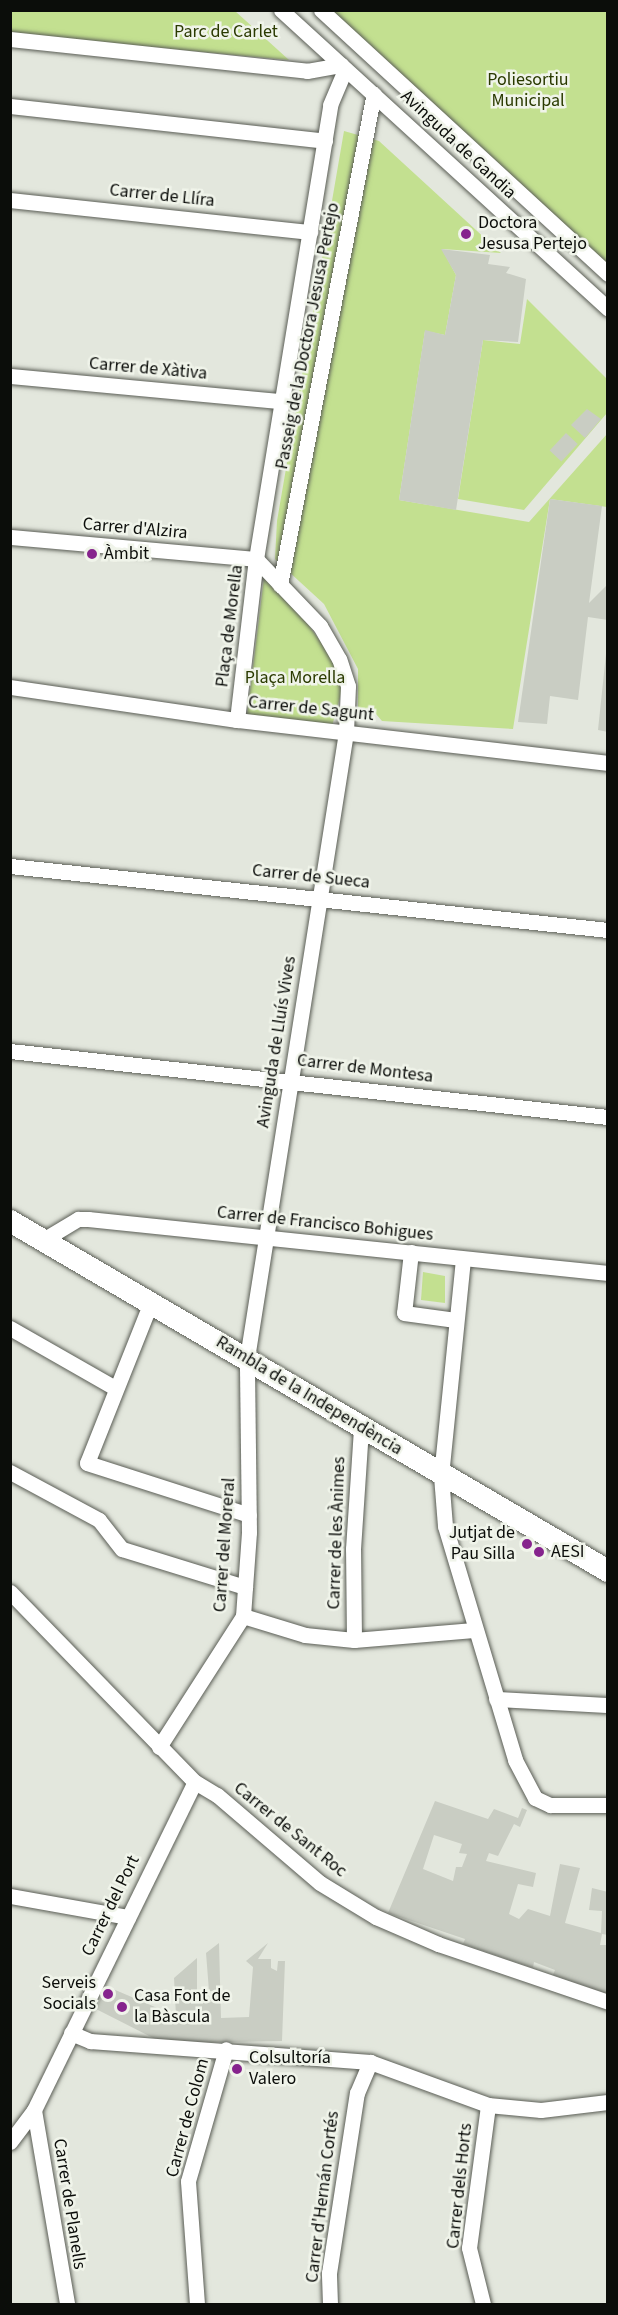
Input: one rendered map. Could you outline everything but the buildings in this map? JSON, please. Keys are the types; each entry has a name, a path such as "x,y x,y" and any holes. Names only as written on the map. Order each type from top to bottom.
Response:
{"street":[{"name":"Avinguda de Gandia","path":"281,10 608,309"},
{"name":"Avinguda de Gandia","path":"321,10 608,274"},
{"path":"10,39 307,71 343,67"},
{"name":"Passeig de la Doctora Jesusa Pertejo","path":"256,559 330,105 343,67"},
{"name":"Passeig de la Doctora Jesusa Pertejo","path":"280,585 374,94"},
{"path":"10,106 325,141"},
{"name":"Carrer de Llíra","path":"10,200 310,232"},
{"name":"Carrer de Xàtiva","path":"10,376 282,401"},
{"name":"Carrer d'Alzira","path":"10,537 256,559"},
{"name":"Plaça de Morella","path":"256,559 320,626 339,658 348,686 346,732"},
{"name":"Plaça de Morella","path":"237,720 256,559"},
{"name":"Carrer de Sagunt","path":"10,687 237,720 608,763"},
{"name":"Avinguda de Lluís Vives","path":"247,1358 346,732"},
{"name":"Carrer de Sueca","path":"10,866 320,897 608,930"},
{"name":"Carrer de Montesa","path":"10,1051 290,1080 608,1117"},
{"name":"Carrer de Francisco Bohigues","path":"43,1240 78,1219 266,1236 608,1273"},
{"name":"Rambla de la Independència","path":"10,1221 247,1358 441,1476 608,1571"},
{"path":"411,1252 404,1313 456,1320"},
{"path":"463,1259 441,1476 444,1526 515,1761 535,1798 550,1805 608,1805"},
{"path":"151,1302 87,1463 249,1515"},
{"path":"10,1328 115,1388"},
{"name":"Carrer del Moreral","path":"159,1747 243,1617 249,1515 247,1358"},
{"name":"Carrer de les Ànimes","path":"354,1640 353,1549 361,1427"},
{"path":"10,1472 99,1520 122,1549 245,1587"},
{"name":"Carrer de Sant Roc","path":"10,1592 195,1782 217,1795 320,1883 376,1917 448,1948 608,2002"},
{"path":"243,1617 305,1635 354,1640 474,1630"},
{"path":"496,1700 608,1705"},
{"name":"Carrer del Port","path":"10,2142 34,2110 195,1782"},
{"path":"10,1896 128,1917"},
{"path":"71,2033 90,2041 226,2049 370,2062 488,2105 541,2110 608,2102"},
{"name":"Carrer de Colom","path":"197,2304 188,2181 226,2049"},
{"name":"Carrer d'Hernán Cortés","path":"330,2304 329,2273 357,2093 370,2062"},
{"name":"Carrer dels Horts","path":"483,2304 469,2248 488,2105"},
{"name":"Carrer de Planells","path":"34,2110 67,2304"}],"green space":[{"name":"Parc de Carlet","path":"10,11 235,11 289,60 11,34"},
{"name":"Poliesortiu Municipal","path":"321,11 607,11 607,270"},
{"path":"344,131 379,141 501,253 442,249 456,275 445,335 425,331 399,500 529,522 607,434 607,507 550,499 513,729 382,721 370,707 368,719 358,717 358,669 324,604 275,559 277,521"},
{"path":"527,299 607,379 607,413 524,510 458,499 483,340 520,344"},
{"name":"Plaça Morella","path":"264,578 307,623 335,662 342,690 332,726 247,715"},
{"path":"423,1272 445,1276 445,1303 421,1300"}],"place":[{"name":"Doctora Jesusa Pertejo","path":"466,234"},
{"name":"Àmbit","path":"92,554"},
{"name":"Jutjat de Pau Silla","path":"527,1544"},
{"name":"AESI","path":"539,1552"},
{"name":"Serveis Socials","path":"108,1994"},
{"name":"Casa Font de la Bàscula","path":"122,2007"},
{"name":"Colsultoría Valero","path":"237,2069"}]}
